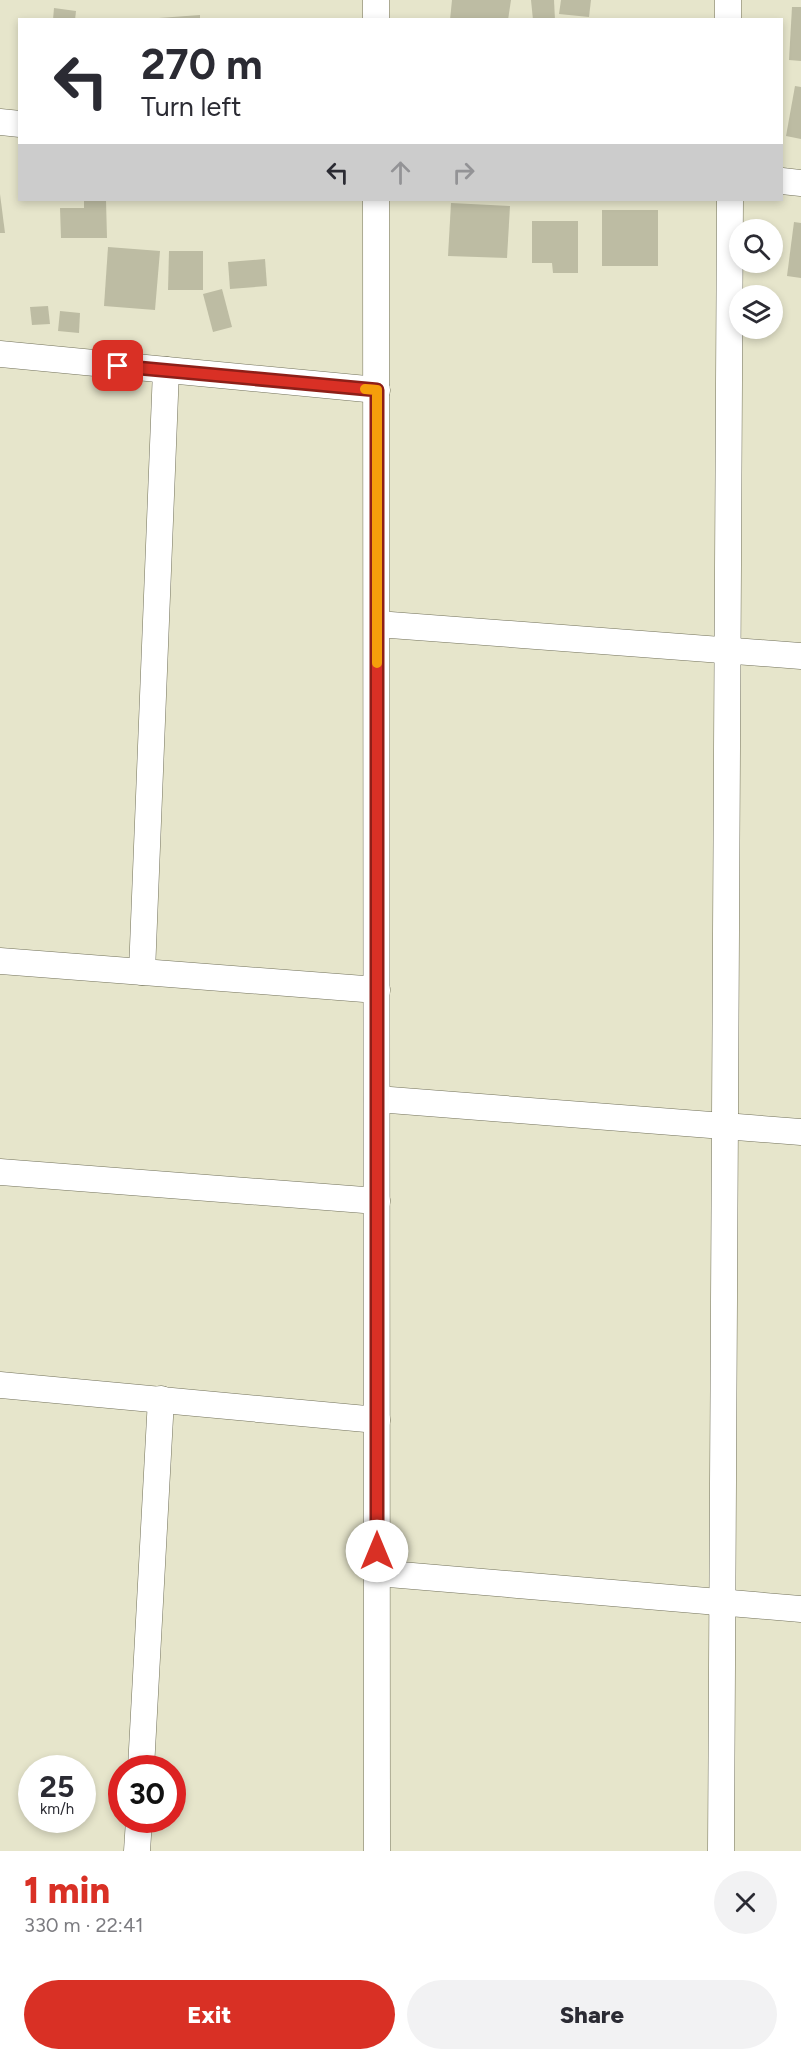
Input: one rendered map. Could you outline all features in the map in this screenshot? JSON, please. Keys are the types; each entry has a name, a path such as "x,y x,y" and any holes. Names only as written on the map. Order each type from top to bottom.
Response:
{"street":[{"path":"376,0 376,18"},
{"path":"728,0 728,18"},
{"path":"0,122 18,124"},
{"path":"783,181 801,183"},
{"path":"376,201 377,1851"},
{"path":"721,1851 730,201"},
{"path":"0,354 377,390"},
{"path":"141,972 166,370"},
{"path":"377,624 801,656"},
{"path":"0,961 377,990"},
{"path":"377,1099 801,1132"},
{"path":"0,1173 377,1202"},
{"path":"0,1384 377,1419"},
{"path":"142,1755 161,1399"},
{"path":"377,1573 801,1609"},
{"path":"137,1851 138,1833"}],"building":[{"path":"452,0 511,0 508,18 450,18"},
{"path":"531,0 554,0 555,18 533,18"},
{"path":"561,0 591,0 589,17 559,14"},
{"path":"792,7 801,7 801,61 789,60"},
{"path":"54,8 76,11 75,18 53,18"},
{"path":"200,15 200,18 159,18"},
{"path":"795,86 801,87 801,139 786,136"},
{"path":"0,194 5,233 0,233"},
{"path":"84,201 106,201 107,238 61,238 60,208 84,208"},
{"path":"451,203 510,206 507,258 448,256"},
{"path":"602,210 658,210 658,266 602,266"},
{"path":"532,221 578,221 578,273 553,273 552,263 532,263"},
{"path":"794,222 801,223 801,278 787,276"},
{"path":"108,247 160,251 155,310 104,306"},
{"path":"169,251 203,251 203,290 168,290"},
{"path":"265,259 267,286 230,289 228,262"},
{"path":"222,289 232,327 213,332 203,294"},
{"path":"48,306 50,324 32,325 30,307"},
{"path":"60,311 80,313 79,333 58,331"}],"slow traffic":[{"path":"365,389 377,390 377,663"}],"route":[{"path":"118,366 377,390 377,1551"}]}
